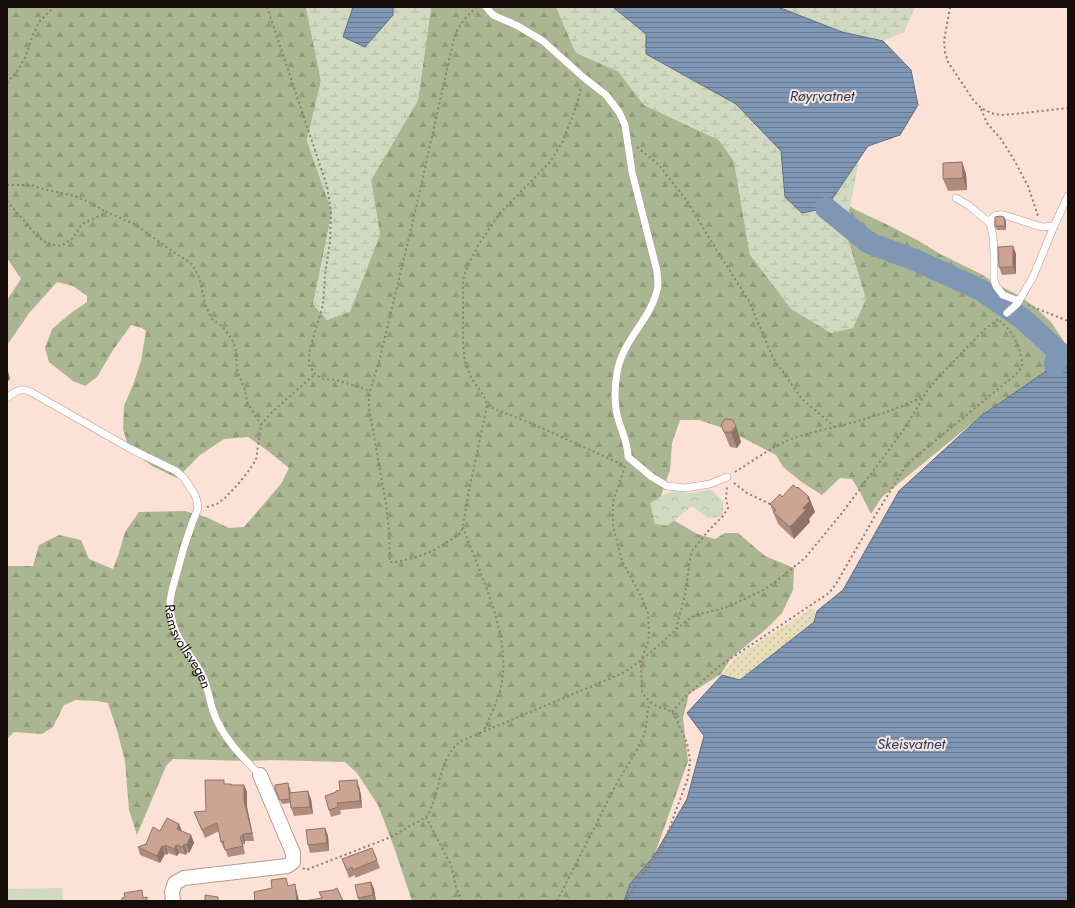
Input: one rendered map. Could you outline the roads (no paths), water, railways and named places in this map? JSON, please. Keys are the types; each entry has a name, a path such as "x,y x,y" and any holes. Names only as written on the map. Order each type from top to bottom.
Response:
{"street":[{"name":"Ramsvollsvegen","path":"173,901 172,892 175,884 184,878 287,866 294,862 293,853 260,775"}],"lane":[{"path":"486,7 493,15 518,26 543,41 583,77 606,95 619,112 625,125 632,172 657,270 658,284 655,298 647,315 623,351 616,374 615,403 619,422 628,449 628,457 652,478 667,486 685,488 710,484 727,477"},
{"path":"1007,313 1017,304 1033,277 1068,196"},
{"path":"956,198 968,205 990,223"},
{"path":"1017,304 999,291 994,280 993,236 990,223 992,217 1000,214 1042,227 1054,226"},
{"name":"Ramsvollsvegen","path":"7,398 18,390 31,392 132,449 176,471 184,478 195,495 198,508 174,582 170,603 172,621 180,640 196,663 203,678 213,712 220,727 236,750 260,775"}],"water":[{"path":"353,7 393,7 393,15 365,47 343,37"},
{"name":"Røyrvatnet","path":"613,7 778,7 842,32 883,41 911,70 918,105 900,135 868,146 826,208 802,213 785,197 781,151 736,104 646,54 646,34"},
{"name":"Skeisvatnet","path":"1055,365 1068,365 1068,901 624,901 630,884 654,856 687,799 704,736 687,713 722,675 740,680 814,622 817,611 843,590 899,491 981,416"}],"waterway":[{"path":"826,208 869,243 915,260 981,290 1023,319 1058,351 1055,365"}]}
